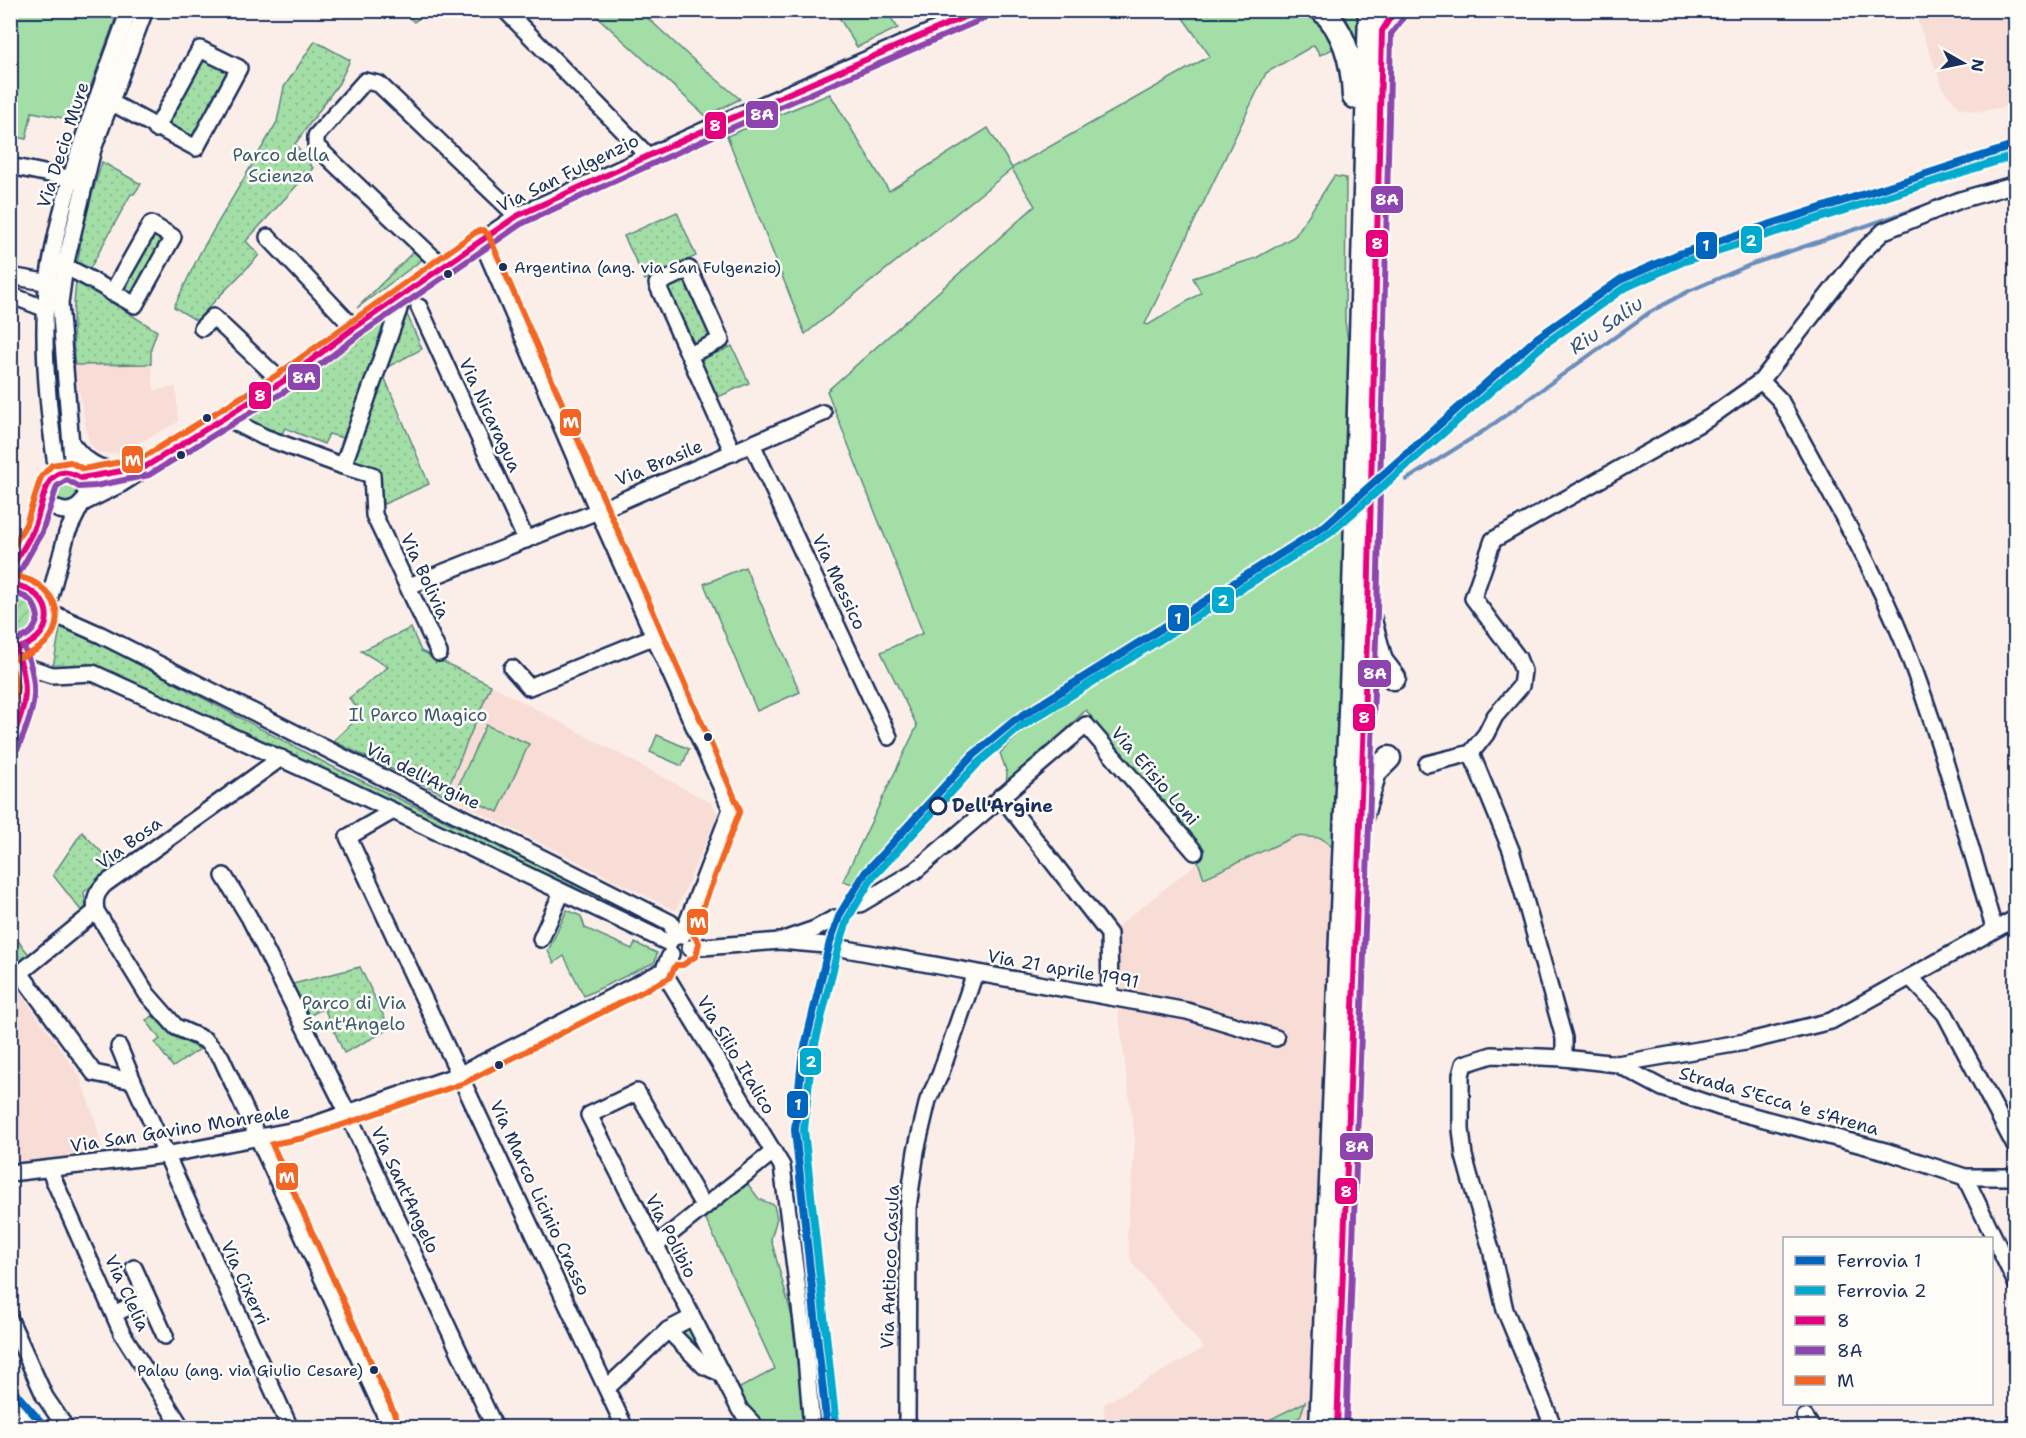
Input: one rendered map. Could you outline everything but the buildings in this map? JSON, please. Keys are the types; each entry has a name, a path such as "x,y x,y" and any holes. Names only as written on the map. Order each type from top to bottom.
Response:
{"highway":[{"path":"1322,10 1346,49 1353,69 1352,205 1364,216"},
{"path":"1363,478 1364,216 1370,10"},
{"path":"1321,1428 1382,21 1394,15 1395,10"},
{"path":"1337,1428 1368,613 1361,515"},
{"path":"1368,613 1381,661 1394,678"},
{"path":"1360,821 1375,772 1389,758"}],"street":[{"name":"Via Decio Mure","path":"52,479 53,441 46,309 55,284 76,180 104,98 129,10"},
{"name":"Via Decio Mure","path":"104,98 145,10"},
{"path":"504,10 648,156"},
{"name":"Via San Fulgenzio","path":"82,504 121,484 282,382 354,328 517,216 981,10"},
{"path":"104,98 156,129 196,148 239,68 200,49 156,129"},
{"path":"442,266 316,146 316,136 365,81 379,84 517,216"},
{"path":"10,166 76,180"},
{"path":"1427,764 1471,753 1486,734 1495,716 1521,686 1523,671 1518,658 1473,598 1493,540 1709,418 1761,381 1861,253 1884,231 1960,200 2016,184"},
{"path":"58,264 111,293 135,305 173,237 151,224 111,293"},
{"path":"268,237 354,328"},
{"path":"481,239 597,511 731,809 677,944 663,971"},
{"path":"688,355 721,340 689,269 657,284 688,355 733,453"},
{"path":"10,276 55,284"},
{"name":"Via Decio Mure","path":"55,284 60,303 72,444 77,475"},
{"path":"10,295 46,309"},
{"path":"227,418 264,437 343,466 399,309 395,300"},
{"name":"Via Nicaragua","path":"419,308 526,540"},
{"path":"202,328 213,317 282,382"},
{"path":"1761,381 1780,400 1857,544 1904,642 1994,928"},
{"name":"Via Brasile","path":"408,586 597,511 823,413"},
{"path":"72,444 79,454 99,467 125,470"},
{"name":"Via Messico","path":"752,444 889,737"},
{"name":"Via Bolivia","path":"343,466 372,475 374,515 439,653"},
{"name":"Via San Fulgenzio","path":"77,475 145,467"},
{"path":"10,744 28,698 24,666 13,650 31,646 42,635 67,533 82,504 86,490 77,475 52,479"},
{"path":"52,479 48,499 57,509 70,511 82,504"},
{"path":"10,572 34,528 52,479"},
{"path":"10,584 33,589 42,598 47,610"},
{"name":"Via dell'Argine","path":"47,610 97,632 671,923 677,944"},
{"path":"512,668 529,687 655,636"},
{"path":"24,666 52,675 93,673 281,758 562,892 677,944 780,940 826,945"},
{"name":"Via Efisio Loni","path":"1000,796 1039,767 1086,725 1195,852"},
{"path":"1471,753 1511,850 1564,1038 1564,1058"},
{"name":"Via Bosa","path":"96,912 94,902 97,892 105,884 281,758"},
{"path":"860,904 915,871 1000,796 1109,934 1110,997"},
{"name":"Via Marco Licinio Crasso","path":"393,811 348,837 625,1428"},
{"name":"Via Sant'Angelo","path":"224,876 249,917 348,1113 495,1428"},
{"path":"541,939 562,892"},
{"path":"133,1080 94,1073 15,975 96,912 147,994 176,1027 205,1040 221,1057 391,1428"},
{"path":"780,940 807,932 835,918"},
{"path":"1617,1064 1745,1042 1831,1021 1994,928 2016,918"},
{"name":"Via 21 aprile 1991","path":"841,948 1187,1011 1276,1038"},
{"name":"Via San Gavino Monreale","path":"10,1173 165,1155 301,1129 461,1074 663,971"},
{"name":"Via Silio Italico","path":"663,971 782,1166 805,1346 812,1428"},
{"name":"Via Antioco Casula","path":"907,1428 908,1208 916,1151 928,1100 940,1075 975,973"},
{"path":"1910,977 1945,1014 2016,1148"},
{"name":"Via Cixerri","path":"119,1047 165,1155 291,1428"},
{"name":"Strada S'Ecca 'e s'Arena","path":"1554,1428 1504,1310 1491,1249 1464,1156 1461,1075 1464,1064 1492,1055 1564,1058 1617,1064 1662,1088 1719,1107 1885,1151 1965,1177 2016,1177"},
{"name":"Via Polibio","path":"704,1207 637,1092 588,1115 720,1373 740,1410 757,1428"},
{"path":"655,1246 773,1152"},
{"name":"Via Clelia","path":"49,1169 122,1333 182,1428"},
{"path":"1965,1177 2016,1283"},
{"path":"134,1268 165,1336"},
{"path":"114,1314 147,1298"},
{"path":"607,1388 668,1330 691,1318"},
{"path":"11,1325 45,1398 66,1428"},
{"name":"Via Polibio","path":"668,1330 704,1366 720,1373"},
{"path":"10,1398 37,1428"}],"shaded area":[{"path":"1914,11 2015,11 2015,105 1975,112 1959,107 1943,89"},
{"path":"151,364 154,390 176,387 178,422 122,452 111,454 97,452 89,443 74,365"},
{"path":"491,685 711,803 718,814 676,911 445,795"},
{"path":"1296,836 1321,838 1338,852 1312,1427 1276,1427 1300,1417 1260,1427 1104,1428 1104,1404 1204,1348 1131,1262 1127,1236 1135,1141 1115,987 1118,926 1198,862 1205,878"},
{"path":"15,985 80,1076 96,1123 104,1162 11,1173 10,987"}],"green space":[{"path":"1314,10 1339,46 1320,55 1314,45 1266,73 1145,324 1148,325 1201,293 1193,278 1256,258 1295,236 1334,176 1346,178 1345,321 1350,354 1338,852 1321,838 1296,836 1204,878 1198,862 1202,851 1094,726 1095,722 1086,710 1030,765 1006,785 1007,773 1000,753 1021,733 1012,719 969,756 852,884 843,881 917,726 881,652 923,633 827,391 1035,206 1012,169 805,334 727,136 830,94 889,191 988,128 1012,168 1210,56 1178,11"},
{"path":"10,11 118,11 78,121 32,112 26,139 11,136"},
{"path":"403,11 429,11 414,22"},
{"path":"591,11 640,11 740,99 706,116"},
{"path":"835,11 886,11 898,28 857,47"},
{"path":"1333,11 1360,11 1358,56"},
{"name":"Parco della Scienza","path":"315,41 350,60 339,83 295,144 313,168 246,241 259,255 197,321 174,307 200,253 277,122 284,87"},
{"path":"202,57 230,72 194,140 166,125"},
{"path":"102,162 141,184 134,194 131,194 88,272 77,266 84,221"},
{"path":"677,212 696,256 645,280 624,236"},
{"path":"153,232 165,239 132,296 120,289"},
{"path":"414,251 423,259 357,308"},
{"path":"684,278 711,339 692,348 666,287"},
{"path":"76,280 157,331 151,348 151,364 74,365 73,317"},
{"path":"406,312 422,349 384,369"},
{"path":"393,314 346,439 329,434 324,444 285,428 279,439 243,422"},
{"path":"732,346 749,383 716,398 699,361"},
{"path":"381,369 429,484 384,504 364,471 348,466"},
{"path":"66,478 76,482 80,492 76,502 66,506 56,502 52,492 56,482"},
{"path":"745,567 800,692 757,711 704,584"},
{"path":"10,593 25,600 36,613 39,625 30,640 11,643"},
{"path":"61,623 331,766 668,928 666,930 183,706 93,667 53,667"},
{"name":"Il Parco Magico","path":"411,628 421,651 491,685 445,795 333,741 362,714 349,698 388,667 361,651"},
{"path":"486,725 529,744 498,812 455,793"},
{"path":"657,735 689,749 682,766 650,752"},
{"path":"82,832 116,867 84,892 86,910 83,913 53,875"},
{"path":"567,910 581,916 585,928 632,949 635,943 657,953 655,962 584,996 564,956 554,963 548,951"},
{"path":"10,931 32,958 11,968 10,968"},
{"name":"Parco di Via Sant'Angelo","path":"360,967 390,1029 344,1053 324,1008 309,1016 293,984"},
{"path":"153,1016 171,1035 200,1049 173,1067 155,1043 160,1039 146,1020"},
{"path":"747,1183 759,1199 774,1205 777,1218 771,1239 791,1313 806,1427 765,1427 745,1407 736,1390 775,1369 704,1215"},
{"path":"690,1324 707,1359 676,1331"},
{"path":"1305,1402 1300,1417 1276,1427 1259,1425"}],"waterway":[{"name":"Riu Saliu","path":"1406,480 1485,430 1650,312 1689,291 1752,264 1940,201"}],"tunnel":[{"path":"835,918 860,904"}],"rail line":[{"name":"1","path":"827,1428 795,1130 802,1059 830,942 840,914 865,873 973,755 1014,721 1325,526 1537,338 1620,280 1679,254 2016,145"},
{"name":"2","path":"836,1427 804,1130 811,1060 839,945 848,918 872,878 979,762 1019,728 1330,533 1543,345 1624,288 1682,262 2016,155"},
{"name":"1","path":"10,1387 46,1428"}],"transit line":[{"name":"8","path":"10,570 32,534 47,486 59,473 69,473 81,478 145,467 282,382 354,328 517,216 718,124 980,10"},
{"name":"8","path":"1337,1428 1368,613 1382,31 1395,10"},
{"name":"8A","path":"1346,1428 1377,613 1391,34 1402,20 1404,12"},
{"name":"8A","path":"18,575 42,532 57,486 67,480 79,487 149,475 287,390 359,335 521,224 722,132 985,18"},
{"name":"M","path":"10,552 26,524 41,477 52,465 70,462 83,469 142,458 277,375 476,232 483,230 488,234 740,810 693,934 699,943 696,956 683,965 676,965 669,978 464,1083 304,1138 272,1144 399,1424"},
{"name":"M","path":"11,575 31,581 45,591 54,603 57,617 54,630 45,643 31,653 11,659"},
{"name":"8","path":"10,584 38,596 47,617 38,637 26,645 10,650"},
{"name":"8A","path":"10,593 29,599 35,606 38,617 35,627 29,634 10,641"},
{"name":"8A","path":"18,748 34,698 33,674 24,647"},
{"name":"8","path":"10,743 25,697 24,675 16,650"},
{"name":"M","path":"10,660 17,687 10,720"}],"place":[{"name":"Argentina (ang. via San Fulgenzio)","path":"503,267"},
{"name":"Dell'Argine","path":"938,806"},
{"name":"Palau (ang. via Giulio Cesare)","path":"374,1370"}]}
